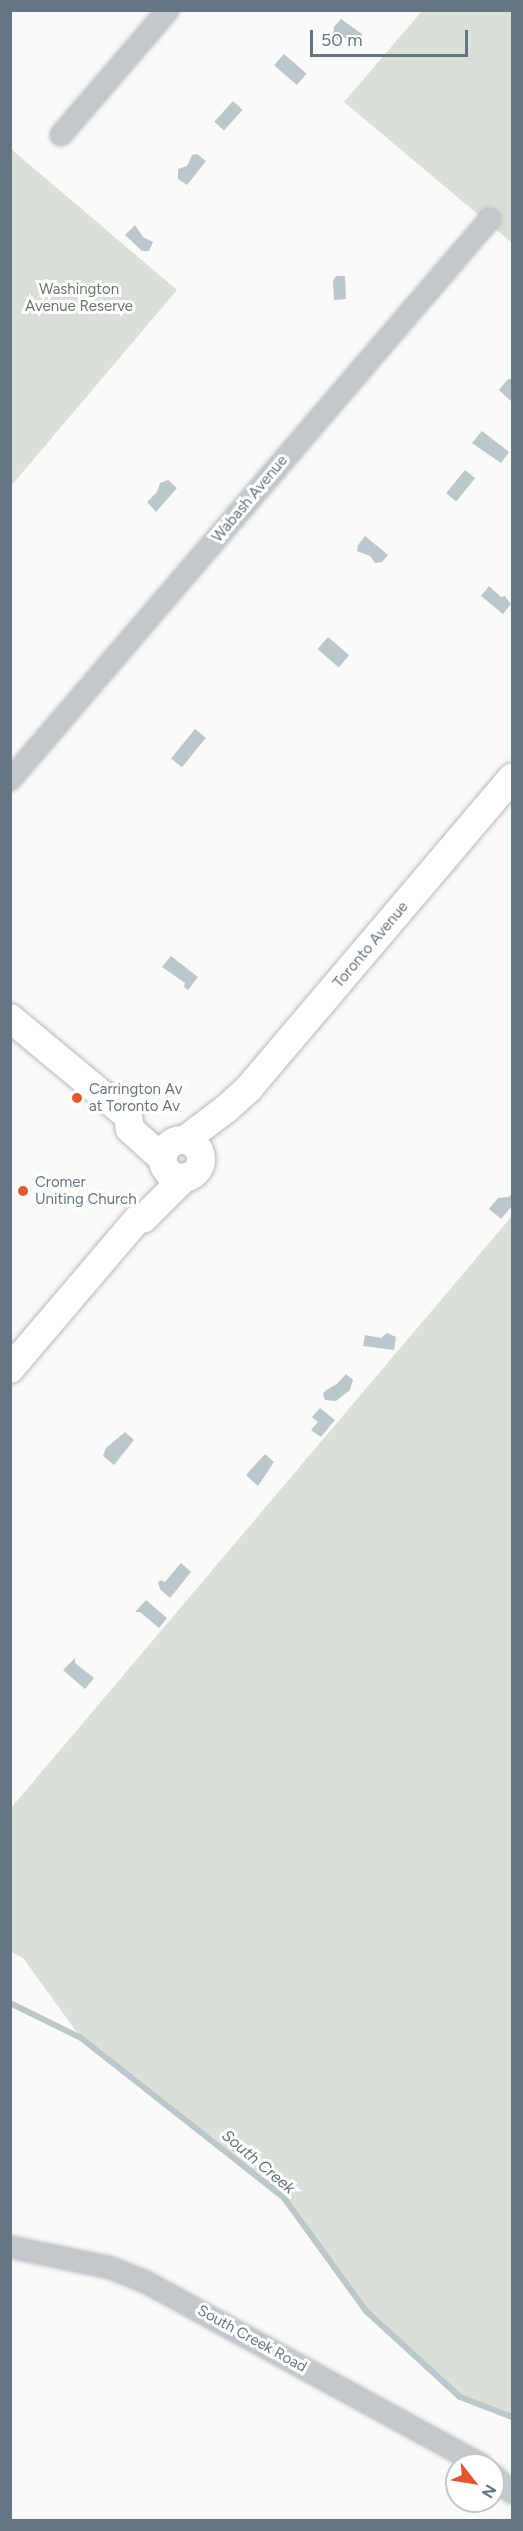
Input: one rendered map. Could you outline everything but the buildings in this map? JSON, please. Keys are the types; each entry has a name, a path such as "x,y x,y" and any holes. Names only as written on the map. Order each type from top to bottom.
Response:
{"street":[{"path":"61,135 168,10"},
{"name":"Wabash Avenue","path":"10,780 490,219"},
{"name":"Toronto Avenue","path":"10,1369 137,1220 144,1218 179,1156 213,1141 226,1109 282,1049 513,778"},
{"path":"10,1018 128,1116 140,1116 179,1156"},
{"name":"South Creek Road","path":"10,2247 111,2268 144,2281 459,2453"}],"green space":[{"path":"422,11 512,11 512,243 344,102"},
{"name":"Washington Avenue Reserve","path":"11,149 177,290 11,486"},
{"path":"512,1216 512,2417 460,2397 366,2311 284,2198 81,2038 23,1958 10,1951 11,1808"}],"shaded area":[{"path":"341,19 362,34 359,46 351,45 344,37 338,40 333,35 334,27"},
{"path":"284,54 307,74 297,85 274,65"},
{"path":"233,101 243,110 224,131 214,122"},
{"path":"197,154 206,161 187,185 178,179 178,169 187,166 192,155"},
{"path":"135,225 143,237 153,242 149,251 142,251 125,235"},
{"path":"336,276 345,276 346,299 334,300 333,281"},
{"path":"508,379 512,379 512,402 499,390"},
{"path":"482,431 509,452 501,463 472,443"},
{"path":"465,470 475,478 456,501 446,493"},
{"path":"168,480 177,488 156,512 147,502 157,492 160,483"},
{"path":"365,536 388,555 382,562 375,563 370,556 357,551 358,545"},
{"path":"489,586 501,597 505,596 511,604 503,614 481,596"},
{"path":"328,637 349,655 339,667 318,649"},
{"path":"195,729 206,738 182,767 171,759"},
{"path":"171,956 198,977 188,990 184,987 185,983 162,967"},
{"path":"512,1193 512,1206 501,1219 489,1209 498,1198 509,1197"},
{"path":"387,1333 396,1337 394,1350 363,1346 365,1335 381,1338"},
{"path":"346,1374 353,1380 350,1390 336,1401 325,1400 323,1394 326,1390 337,1384"},
{"path":"320,1408 335,1420 321,1437 311,1430 318,1422 312,1417"},
{"path":"125,1432 134,1440 114,1465 103,1456 106,1448"},
{"path":"265,1454 274,1462 258,1486 246,1475"},
{"path":"181,1563 191,1572 170,1598 160,1589 158,1583 160,1580 165,1582"},
{"path":"146,1600 167,1618 159,1628 140,1612 135,1612"},
{"path":"75,1658 75,1663 94,1678 85,1689 63,1670"}],"waterway":[{"name":"South Creek","path":"10,2003 81,2038 284,2198 366,2311 460,2397 512,2417"}],"place":[{"name":"Carrington Av at Toronto Av","path":"77,1098"},
{"name":"Cromer Uniting Church","path":"23,1191"}]}
